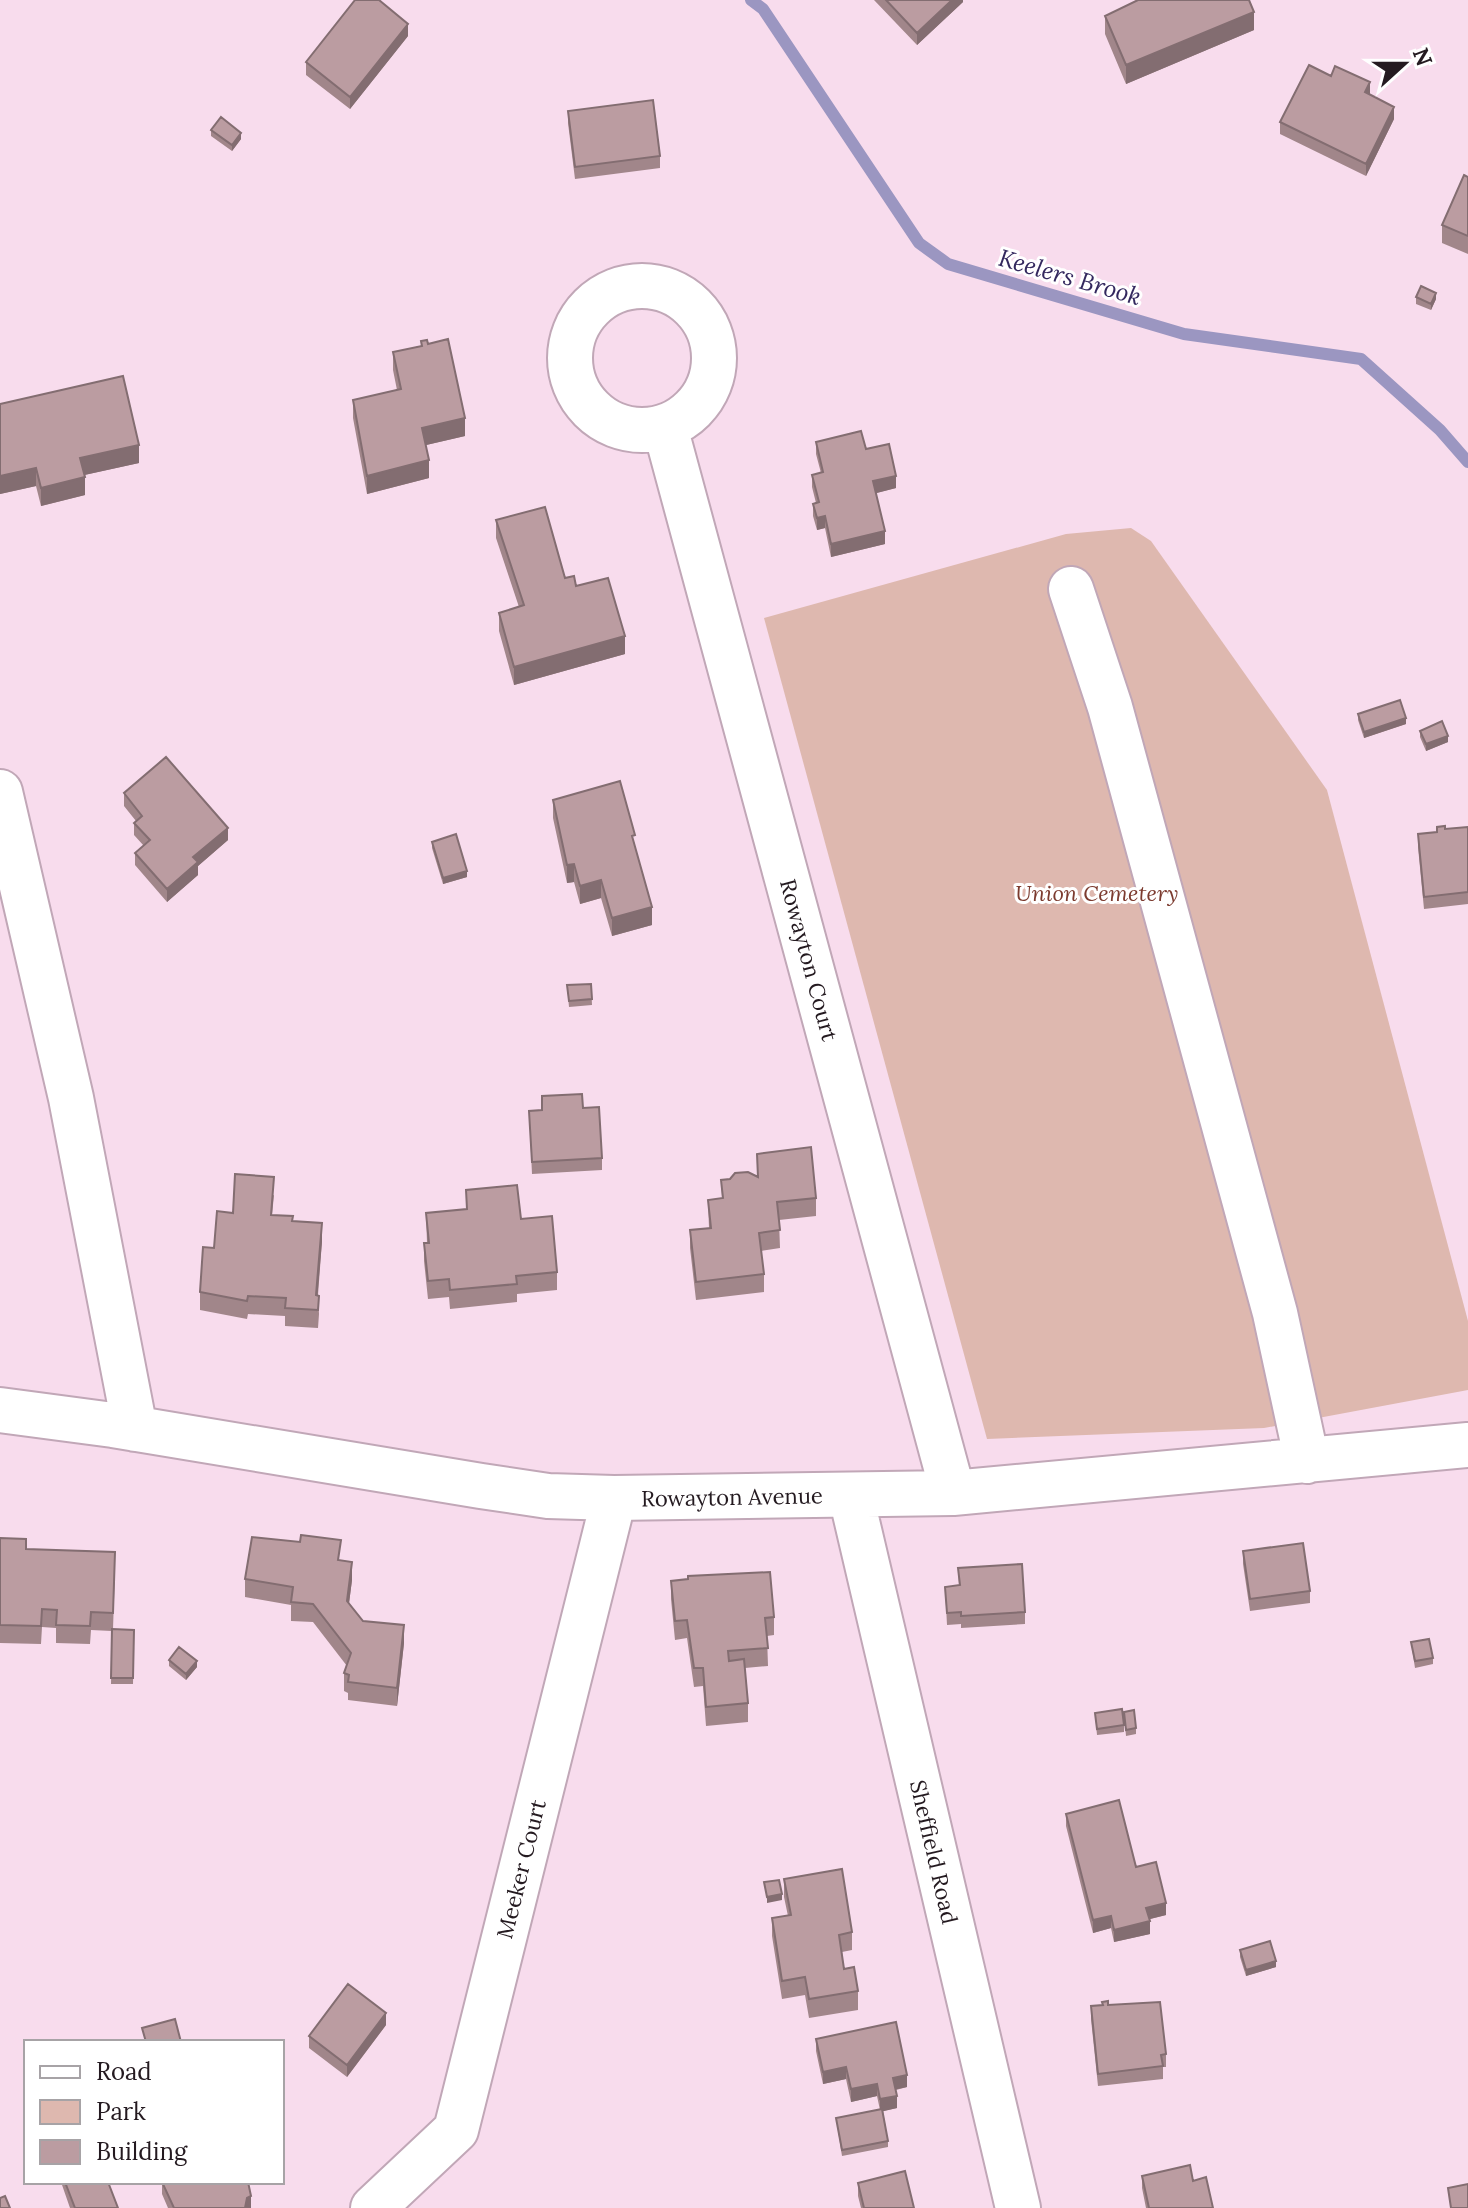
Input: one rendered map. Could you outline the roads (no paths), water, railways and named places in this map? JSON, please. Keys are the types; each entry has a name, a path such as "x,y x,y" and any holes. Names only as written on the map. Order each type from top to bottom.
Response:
{"street":[{"name":"Rowayton Court","path":"665,427 953,1493"},
{"path":"1071,589 1110,707 1275,1313 1307,1461"},
{"path":"0,792 71,1098 135,1429"},
{"name":"Rowayton Avenue","path":"0,1410 548,1496 614,1498 953,1493 1468,1445"},
{"name":"Sheffield Road","path":"851,1496 1018,2208"},
{"name":"Meeker Court","path":"373,2208 456,2130 614,1498"}],"waterway":[{"name":"Keelers Brook","path":"751,0 763,9 919,243 948,264 1184,334 1361,359 1440,430 1468,462"}],"park label":[{"name":"Union Cemetery","path":"1097,893"}]}
